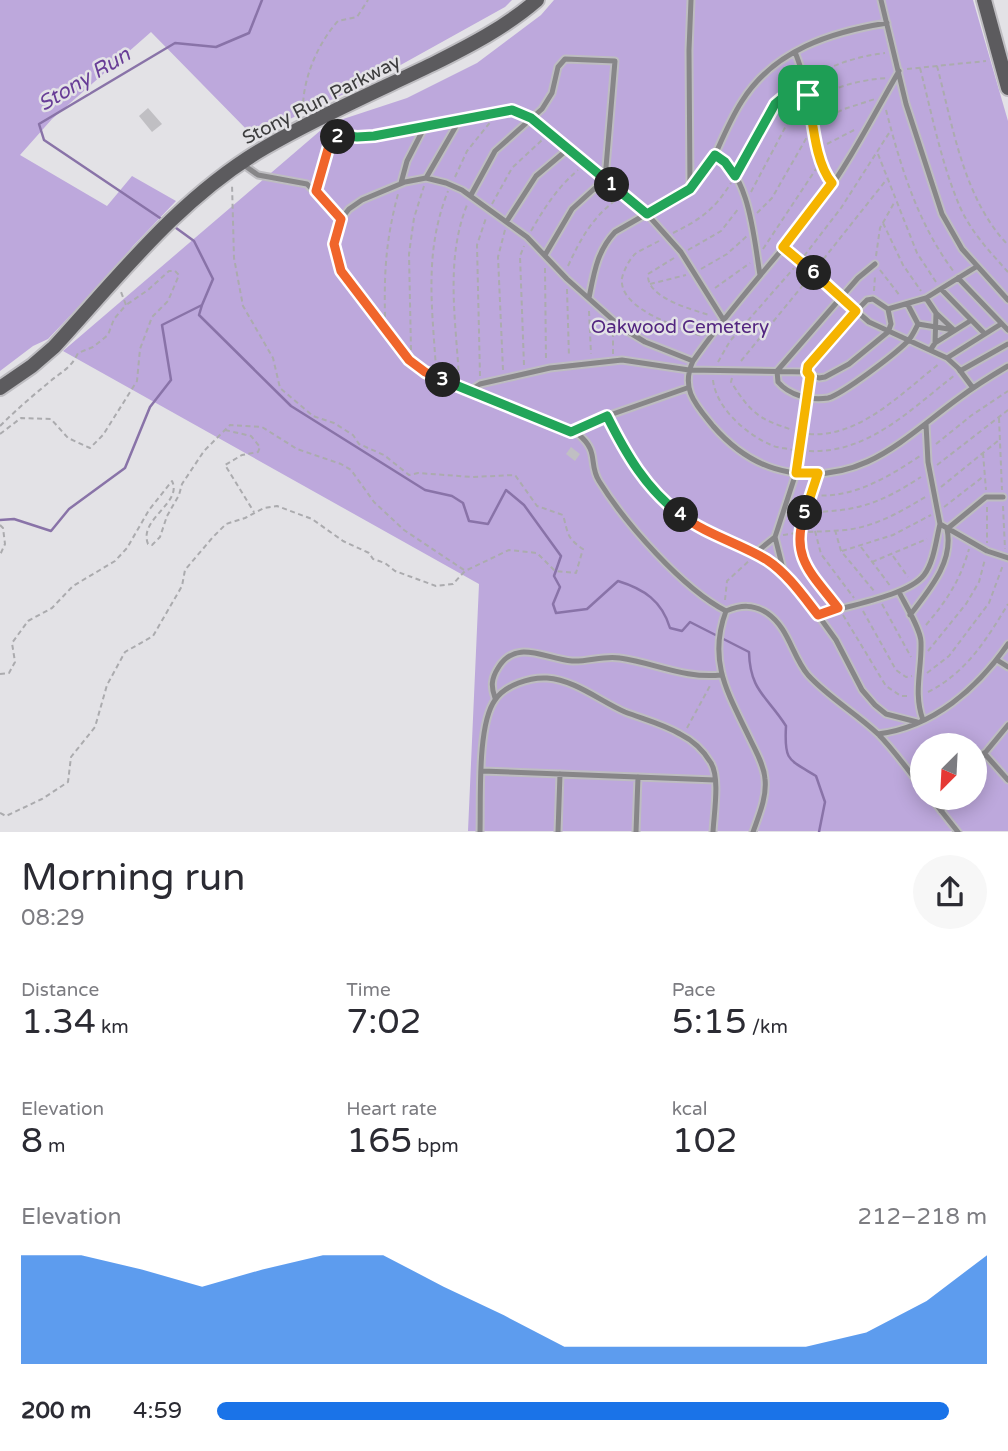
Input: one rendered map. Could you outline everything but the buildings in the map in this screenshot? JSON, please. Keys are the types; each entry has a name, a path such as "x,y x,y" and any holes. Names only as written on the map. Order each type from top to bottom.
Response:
{"street":[{"name":"Stony Run Parkway","path":"0,388 54,348 172,219 236,166 303,128 470,45 520,15 537,0"},
{"path":"984,0 1008,88"}],"lane":[{"path":"690,189 691,0"},
{"path":"881,0 910,117 942,214 961,249 1008,300"},
{"path":"589,298 598,256 606,242 615,232 690,189 715,155 749,90 772,68 825,36 887,23"},
{"path":"795,52 804,80 818,151 832,183"},
{"path":"471,195 495,151 542,108 552,93 558,67 565,60 615,61 605,179 572,209 545,255"},
{"path":"899,71 870,124 832,183 708,338 689,370 687,388 712,424 733,446 769,467 796,473 835,473 855,468 898,446 974,388 1008,366"},
{"path":"316,191 330,142 340,135 374,136 512,110 531,118 647,214 694,272 723,319"},
{"path":"426,178 459,121"},
{"path":"401,183 407,161 424,128"},
{"path":"507,221 536,176 568,149"},
{"path":"715,155 725,162 735,176 746,200 760,275"},
{"path":"236,166 258,175 307,184 341,219"},
{"path":"693,361 645,342 613,320 567,279 527,237 490,208 451,185 426,178 401,183 362,200 341,219 334,244 341,271 411,362 436,377 571,432 588,442 594,455 596,476 624,520 713,605 726,611 747,606 770,615 786,635 806,672 829,695 878,734 910,773"},
{"path":"783,247 869,322 947,358 974,388"},
{"path":"875,264 858,278 777,371 778,382 793,394 829,398 868,374 909,340 918,324"},
{"path":"887,309 926,298 976,267"},
{"path":"958,278 1008,330"},
{"path":"941,289 985,334"},
{"path":"926,298 936,313 954,330"},
{"path":"469,391 480,384 524,373 613,361 689,370 777,371 808,374 825,377 836,372 888,332 891,324 887,309 873,299 867,300 810,362 808,374 796,473 778,536 784,573"},
{"path":"908,305 918,324"},
{"path":"931,349 937,327 936,313"},
{"path":"934,343 971,321"},
{"path":"918,324 954,330"},
{"path":"947,358 1001,324"},
{"path":"961,371 1008,344"},
{"path":"571,432 607,416 687,388"},
{"path":"607,416 635,467 658,495 674,510 706,532 784,573 836,640 862,690 875,705 886,714 920,721"},
{"path":"818,615 897,592 924,576 940,524 926,424"},
{"path":"947,529 986,497 1003,497"},
{"path":"940,524 987,551 1008,558"},
{"path":"909,615 941,572 948,549 947,529"},
{"path":"754,555 778,536"},
{"path":"897,592 922,640 918,697 920,721"},
{"path":"726,611 721,631 721,676 764,770 765,793 753,831"},
{"path":"878,734 895,732 954,703 972,688 1008,644"},
{"path":"480,831 484,729 495,698 491,688 492,681 499,665 508,656 521,652 570,661 621,657 691,676 721,676"},
{"path":"997,660 1008,667"},
{"path":"495,698 528,680 550,678 683,735 713,766 713,831"},
{"path":"987,750 1008,725"},
{"path":"987,756 1008,780"},
{"path":"482,771 715,780"},
{"path":"558,831 560,774"},
{"path":"636,831 638,777"},
{"path":"941,811 958,831"}],"path":[{"path":"303,128 302,99 306,82 322,45 338,21 357,17 368,0"},
{"path":"708,338 653,317 638,307 624,290 624,270 635,255 702,218 714,207 735,176 775,104 804,80 828,67 868,55 894,52"},
{"path":"899,71 986,61"},
{"path":"937,66 963,161 976,196 989,221 1008,245"},
{"path":"920,68 946,169 961,209 985,247 1008,272"},
{"path":"750,220 772,198 814,124 871,99 883,99 913,200 935,246 958,278"},
{"path":"436,377 430,263 439,214 467,151 500,111"},
{"path":"818,151 833,139 870,124"},
{"path":"480,384 477,245 490,208 512,168 549,133"},
{"path":"877,152 917,253 941,289"},
{"path":"708,293 757,259 821,160"},
{"path":"524,373 520,256 527,237 550,198 586,163"},
{"path":"0,813 6,816 68,782 71,757 80,742 95,727 107,685 125,652 153,636 182,586 185,570 226,524 272,505 312,519 343,541 369,553 378,562 436,586 453,584 465,571 509,550 537,553 555,571 576,573 583,549 576,545 566,532 563,515 537,506 515,475 409,475 384,455 359,444 353,435 334,423 313,416 282,392 273,358 243,306 234,258 236,166"},
{"path":"411,362 409,254 414,218 426,178"},
{"path":"386,331 384,271 389,229 401,183"},
{"path":"569,365 566,271 582,235 605,208 623,194"},
{"path":"459,387 453,268 461,220 471,195"},
{"path":"873,299 880,228 895,201"},
{"path":"503,378 498,257 507,221"},
{"path":"883,223 903,265 926,298"},
{"path":"649,285 694,272 727,254 753,230"},
{"path":"545,255 546,369"},
{"path":"875,264 908,305"},
{"path":"0,426 50,380 64,373 78,353 108,335 114,319 126,305 169,271 176,271 179,275 168,301 152,317 140,349 137,381 103,435 89,448 68,438 51,419 21,418 0,434"},
{"path":"118,278 126,305"},
{"path":"589,298 591,362"},
{"path":"613,320 613,361"},
{"path":"811,494 848,492 883,480 928,451 972,415 1008,391"},
{"path":"805,512 839,512 863,507 894,495 1008,410"},
{"path":"0,674 9,673 15,663 12,643 22,626 52,608 73,586 115,561 127,548 149,510 172,481 172,498 157,513 147,533 148,544 156,542 182,484 204,451 230,425 262,427 307,454 341,464 351,470 374,502 404,530 465,571"},
{"path":"225,430 251,436 260,446 258,452 242,455 225,465 254,513"},
{"path":"778,536 798,532 847,530 900,512 936,491 1000,439"},
{"path":"818,473 798,532 804,564 859,639 886,686 901,696 918,697 940,685 964,667 990,634 1008,604"},
{"path":"841,551 893,535 939,511 985,475"},
{"path":"0,525 3,528 5,544 0,555"},
{"path":"873,562 938,534"},
{"path":"919,634 957,584 971,541"},
{"path":"860,546 897,592"},
{"path":"725,600 727,581 754,555"},
{"path":"892,556 913,584"},
{"path":"684,732 710,686"}],"green space":[{"path":"0,0 512,0 505,7 370,82 253,136 151,32 52,119 20,155 107,206 132,176 176,201 48,339 33,346 0,371"},
{"name":"Oakwood Cemetery","path":"554,0 973,0 1008,121 1008,831 468,831 479,584 63,351 328,124 407,98 477,63 541,15"}],"waterway":[{"name":"Stony Run","path":"163,220 44,140 39,124 175,43 216,47 249,33 262,0"},
{"path":"0,520 14,519 51,531 69,509 125,468 150,407 171,380 162,325 202,305 213,279 194,241 172,225"},
{"path":"202,305 199,315 291,406 425,490 452,496 463,503 469,521 488,524 506,490 524,505 561,556 554,576 560,587 553,604 556,613 587,609 618,581 651,597 662,610 670,628 682,631 690,622 749,652 756,685 786,726 787,753 799,766 816,776 825,802 819,832"}],"route":[{"path":"804,80 808,95 817,149 832,183 783,247 856,311 810,362 807,372 810,376 796,473 818,473 798,532 804,564 838,608 818,615 784,573 775,566 706,532 674,510 658,495 625,453 607,416 571,432 425,372 409,360 341,271 334,244 341,219 316,191 330,142 340,135 357,137 411,131 512,110 531,118 647,214 690,189 715,155 725,162 735,176 775,104 804,80"}]}
